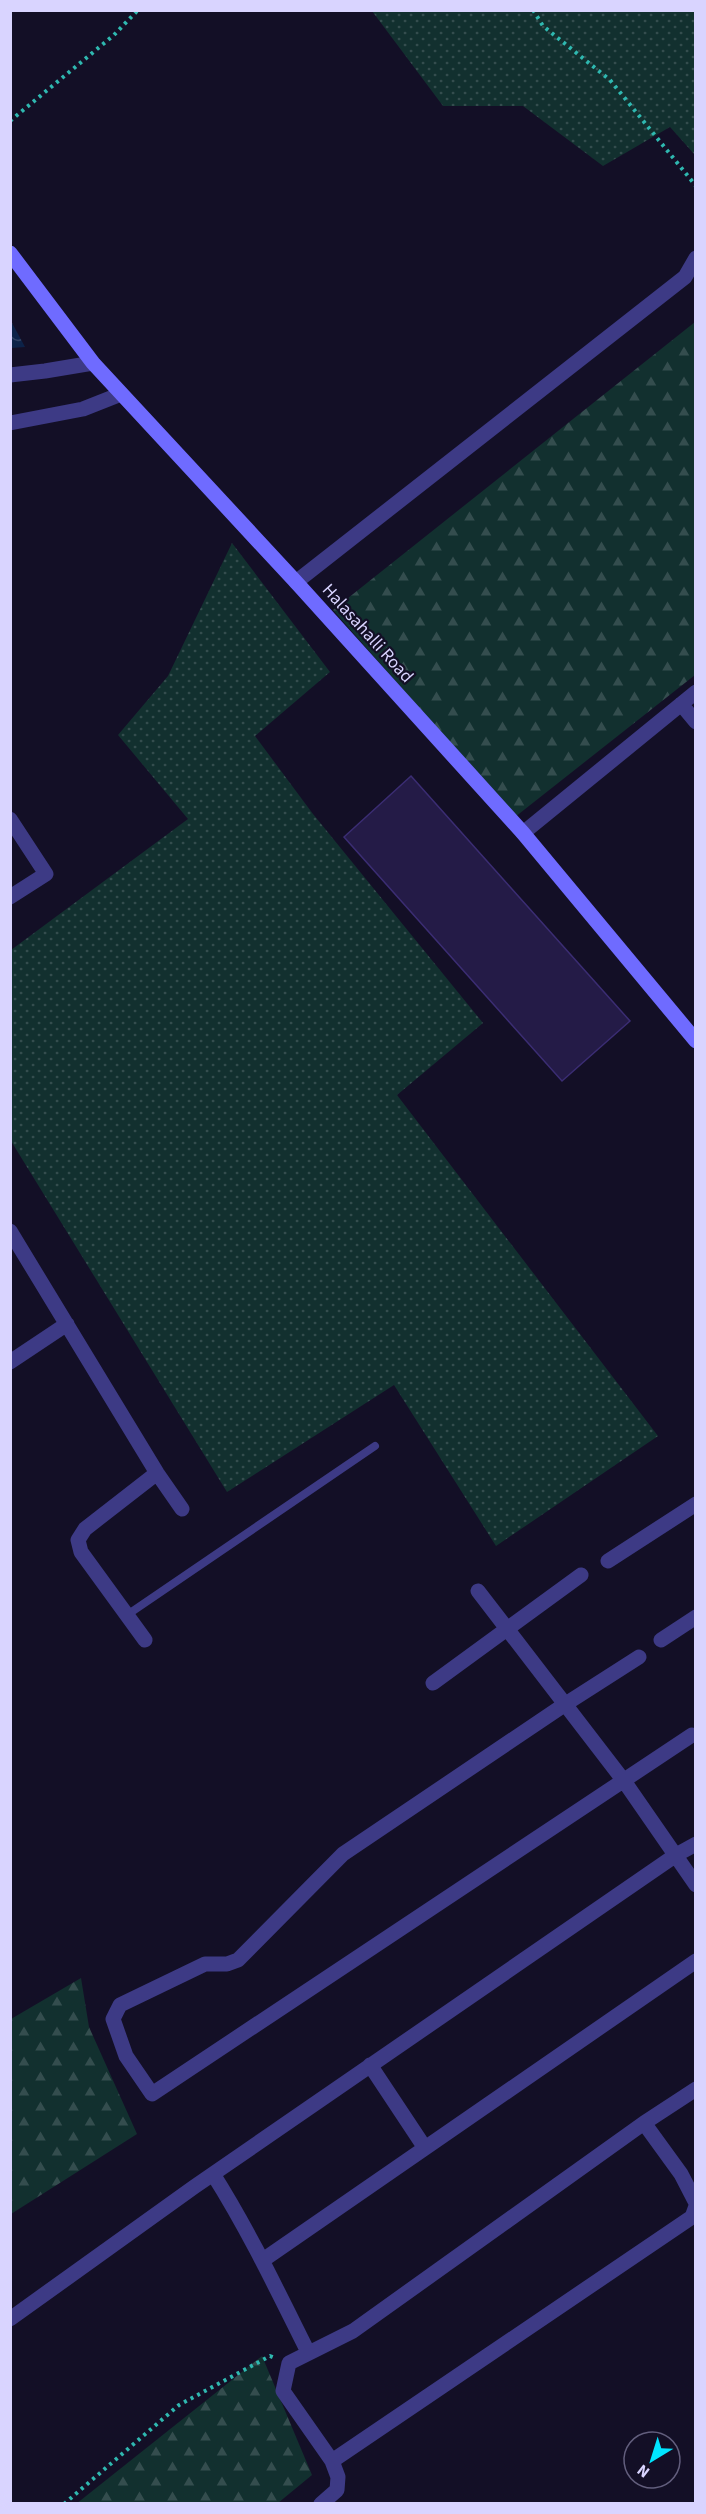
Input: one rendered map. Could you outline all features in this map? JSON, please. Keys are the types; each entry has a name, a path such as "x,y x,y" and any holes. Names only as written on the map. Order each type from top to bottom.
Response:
{"main road":[{"name":"Halasahalli Road","path":"10,253 93,363 296,582 523,833 696,1041"}],"street":[{"path":"296,582 685,277 696,258"},
{"path":"10,375 93,363"},
{"path":"10,423 83,409 121,394"},
{"path":"523,833 696,692"},
{"path":"681,704 696,722"},
{"path":"10,819 46,874 10,897"},
{"path":"10,1231 17,1255 67,1324 157,1473 182,1509"},
{"path":"10,1362 67,1324"},
{"path":"145,1640 81,1552 78,1540 85,1529 157,1473"},
{"path":"608,1561 696,1504"},
{"path":"433,1683 580,1575"},
{"path":"478,1591 624,1781 696,1885"},
{"path":"661,1640 696,1617"},
{"path":"639,1657 343,1854 238,1960 227,1964 206,1964 120,2005 113,2019 126,2055 152,2094 692,1735"},
{"path":"10,2319 213,2174 676,1855 696,1844"},
{"path":"262,2260 696,1960"},
{"path":"370,2066 425,2148"},
{"path":"321,2504 337,2490 338,2477 332,2461 284,2391 289,2363 353,2331 644,2122 696,2089"},
{"path":"332,2461 692,2217 696,2204 681,2174 644,2122"},
{"path":"213,2174 234,2207 308,2352"}],"lane":[{"path":"127,1615 375,1446"}],"path":[{"path":"10,121 114,35 138,10"},
{"path":"533,10 543,26 610,80 696,186"},
{"path":"64,2504 179,2405 270,2356 289,2363"}],"green space":[{"path":"372,11 695,11 695,155 670,127 603,166 523,106 443,106"},
{"path":"695,322 695,675 515,817 333,610"},
{"path":"232,543 330,672 255,736 313,814 483,1023 397,1095 658,1436 496,1546 394,1385 227,1492 11,1141 11,950 188,819 118,735 168,676"},
{"path":"81,1978 89,2027 137,2134 11,2214 11,2019"},
{"path":"262,2356 312,2475 278,2503 76,2504"}],"water":[{"path":"11,321 25,347 11,348"}],"building":[{"path":"411,776 630,1021 562,1081 344,837"}]}
